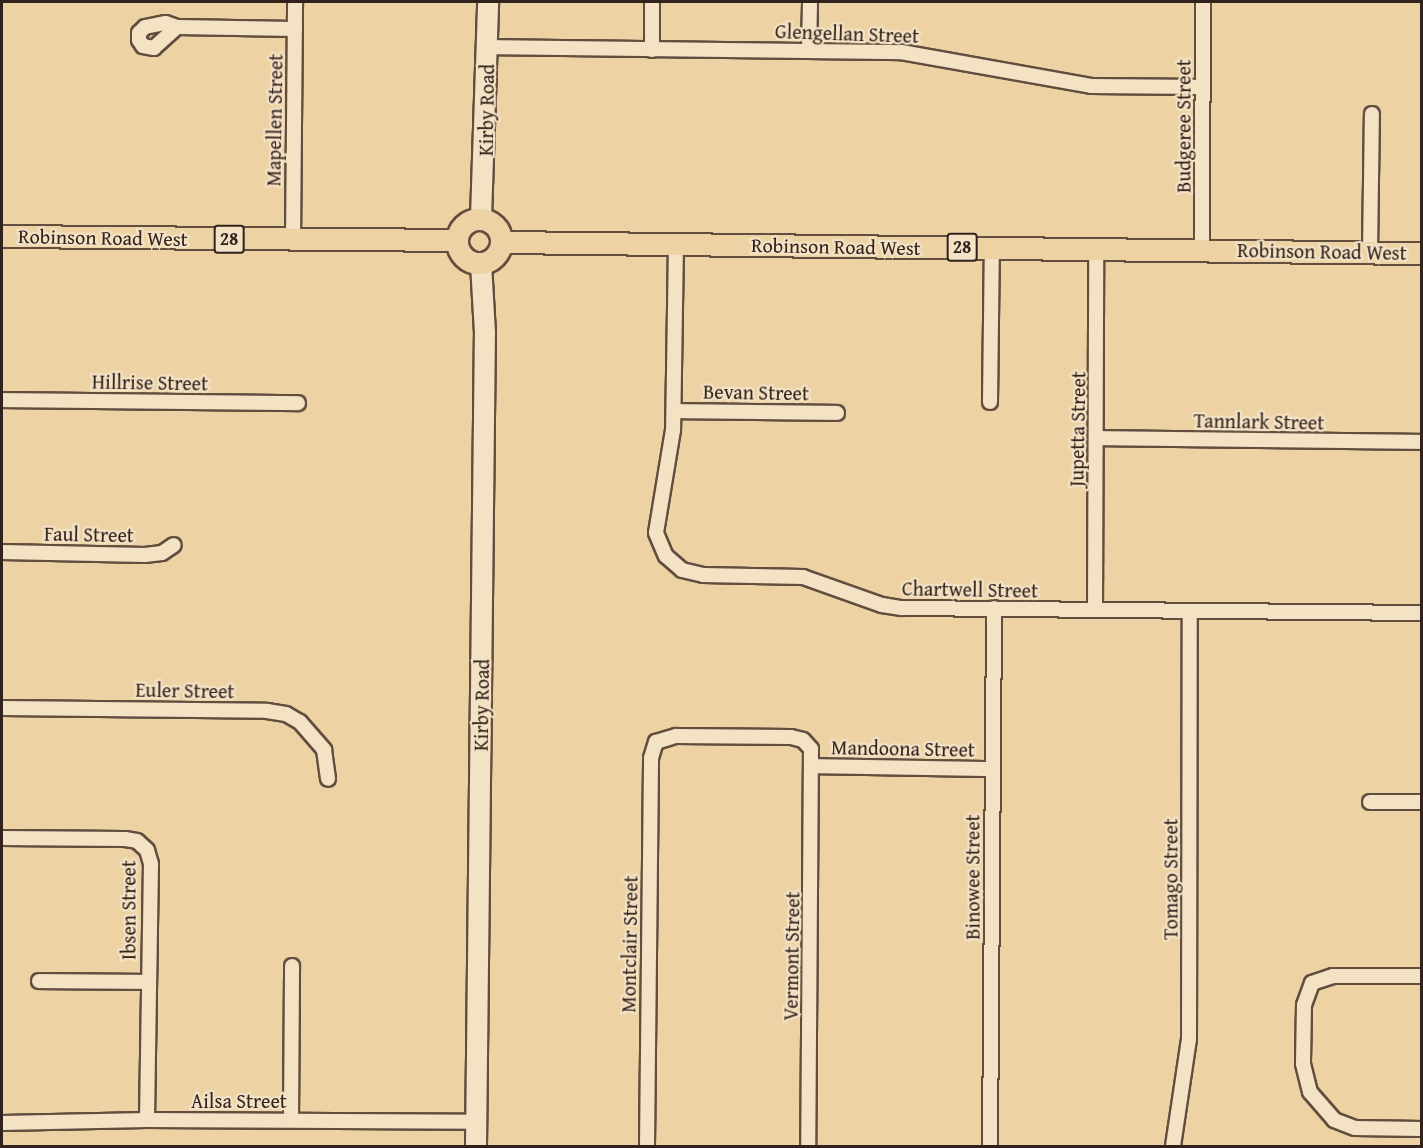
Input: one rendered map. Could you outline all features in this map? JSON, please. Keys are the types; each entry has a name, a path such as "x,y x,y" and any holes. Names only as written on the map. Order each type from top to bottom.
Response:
{"main road":[{"path":"481,218 495,224 502,242 497,255 481,263 461,255 457,240 464,224 481,218"},
{"name":"Robinson Road West","path":"2,236 457,240"},
{"name":"Robinson Road West","path":"502,242 1422,253"}],"street":[{"name":"Mapellen Street","path":"293,240 295,2"},
{"name":"Kirby Road","path":"481,218 488,2"},
{"path":"652,2 652,50"},
{"path":"809,51 810,2"},
{"name":"Budgeree Street","path":"1202,250 1203,2"},
{"path":"177,27 295,29"},
{"name":"Glengellan Street","path":"488,48 917,53 1091,86 1202,87"},
{"path":"1370,252 1372,114"},
{"name":"Chartwell Street","path":"676,244 674,411 656,532 661,549 675,566 703,575 803,576 891,607 1422,613"},
{"path":"990,402 992,248"},
{"name":"Jupetta Street","path":"1095,610 1096,249"},
{"name":"Kirby Road","path":"476,1146 485,344 481,263"},
{"name":"Hillrise Street","path":"2,400 298,403"},
{"name":"Bevan Street","path":"674,411 837,413"},
{"name":"Tannlark Street","path":"1096,438 1422,442"},
{"name":"Faul Street","path":"2,552 145,555 162,553 174,545"},
{"name":"Binowee Street","path":"990,1146 994,608"},
{"name":"Tomago Street","path":"1173,1146 1189,1039 1190,610"},
{"name":"Euler Street","path":"2,708 267,711 286,714 300,722 324,750 328,779"},
{"name":"Montclair Street","path":"647,1146 651,758 657,742 676,736 798,738 809,745 813,766"},
{"name":"Mandoona Street","path":"813,766 993,769"},
{"name":"Vermont Street","path":"808,1146 813,766"},
{"path":"1370,802 1422,802"},
{"name":"Ibsen Street","path":"2,838 124,839 137,841 147,850 151,864 147,1120"},
{"path":"291,1119 292,966"},
{"path":"1422,976 1333,976 1317,980 1309,987 1304,1005 1303,1064 1317,1103 1334,1120 1355,1128 1422,1129"},
{"path":"39,981 148,982"},
{"name":"Ailsa Street","path":"2,1123 291,1119 476,1122"}]}
